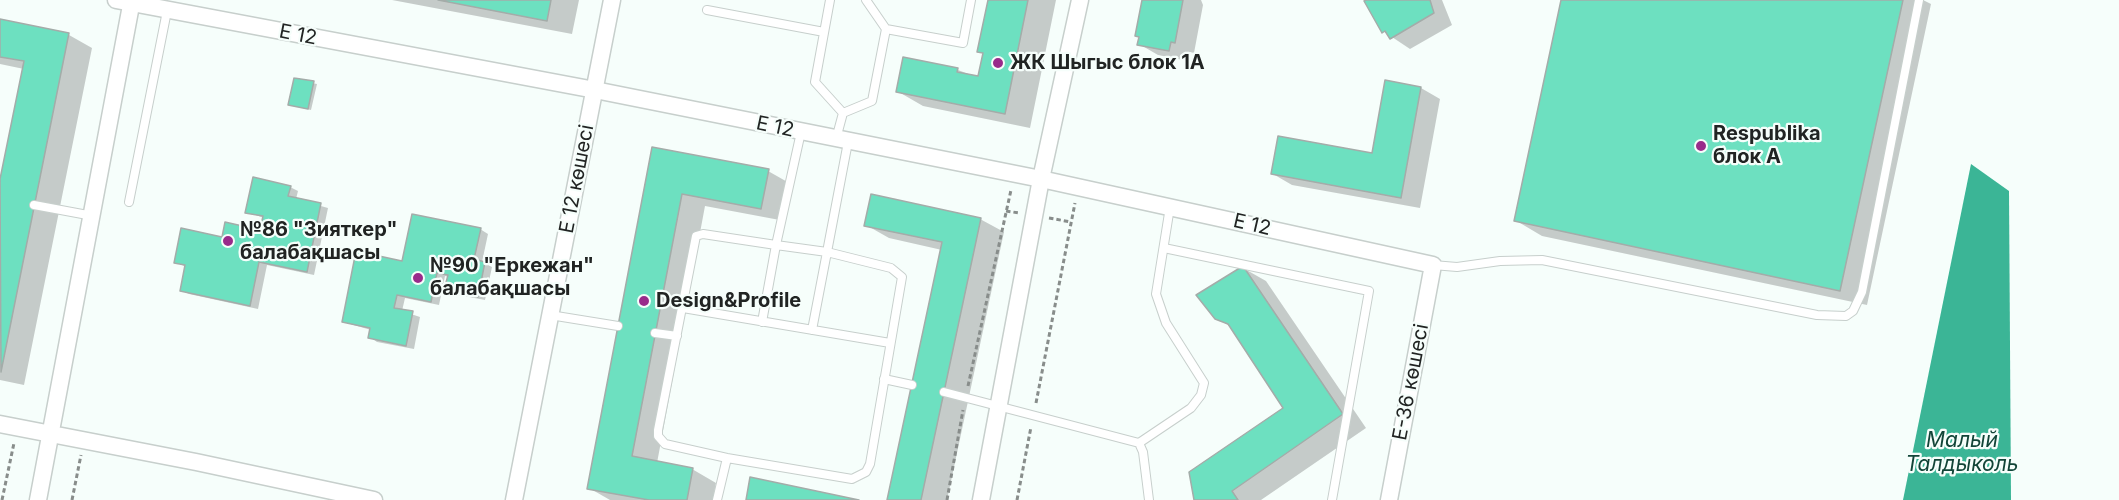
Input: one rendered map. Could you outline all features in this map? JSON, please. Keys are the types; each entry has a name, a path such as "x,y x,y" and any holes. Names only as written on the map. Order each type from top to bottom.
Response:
{"street":[{"name":"Е 12 көшесі","path":"514,500 612,0"},
{"path":"981,500 1041,179 1080,0"},
{"name":"E 12","path":"126,1 167,11 595,90 1041,179 1433,265"},
{"path":"39,500 93,216 126,1"},
{"name":"Е-36 көшесі","path":"1389,500 1433,265"},
{"path":"0,424 374,500"}],"lane":[{"path":"812,330 827,252 842,141 843,113 815,82 830,0"},
{"path":"866,0 886,29 963,43 971,0"},
{"path":"1433,265 1457,267 1500,261 1542,260 1817,315 1846,316 1853,311 1862,292 1919,0"},
{"path":"707,10 824,32"},
{"path":"129,202 167,11"},
{"path":"843,113 872,101 886,29"},
{"path":"762,322 801,132"},
{"path":"34,205 93,216"},
{"path":"1138,443 1191,408 1201,395 1204,383 1166,323 1156,294 1170,207"},
{"path":"703,234 776,245 827,252 898,272 902,277 870,464 860,476 852,478 727,458 665,444 658,436 696,236 703,234"},
{"path":"1164,248 1369,291 1332,500"},
{"path":"683,308 890,343"},
{"path":"550,315 618,326"},
{"path":"655,333 677,336"},
{"path":"884,379 912,385"},
{"path":"944,392 999,404 1138,443 1143,452 1149,500"},
{"path":"717,500 727,458"}],"path":[{"path":"947,500 966,397 1014,174"},
{"path":"1017,500 1078,187"},
{"path":"2,500 17,428"},
{"path":"72,500 84,442"}],"water":[{"name":"Малый Талдыколь","path":"1971,164 2009,191 2011,500 1903,500"}],"building":[{"path":"438,0 551,0 547,21"},
{"name":"ЖК Шыгыс блок 1А","path":"988,0 1028,0 1005,114 896,92 903,57 958,68 957,72 978,76 983,53 977,52"},
{"path":"1142,0 1183,0 1175,43 1171,42 1169,51 1137,45 1139,37 1135,36"},
{"path":"1430,0 1434,13 1390,39 1385,31 1382,33 1364,1"},
{"name":"Respublika блок А","path":"1561,0 1903,0 1840,291 1514,221"},
{"path":"0,19 69,33 1,372 0,179 24,61 0,57"},
{"path":"294,78 314,81 308,109 288,105"},
{"path":"1385,80 1421,87 1401,198 1271,174 1278,136 1372,153"},
{"path":"652,147 769,169 761,209 682,194 632,456 693,468 687,500 649,500 587,489"},
{"path":"253,177 291,186 288,196 321,203 307,272 259,262 250,306 180,291 185,265 174,263 181,228 222,237 225,222 260,230 263,216 245,213"},
{"path":"871,194 981,218 921,500 887,500 942,242 864,226"},
{"path":"412,214 481,228 474,259 485,262 478,297 444,290 448,275 437,273 431,302 397,295 394,308 413,311 406,346 368,338 370,328 342,322 356,251 402,261"},
{"path":"1243,266 1343,414 1232,491 1238,500 1194,500 1189,472 1283,408 1228,324 1215,319 1196,295"},
{"path":"750,477 859,500 746,500"}],"place":[{"name":"ЖК Шыгыс блок 1А","path":"998,63"},
{"name":"Respublika блок А","path":"1701,146"},
{"name":"№86 \"Зияткер\" балабақшасы","path":"228,241"},
{"name":"№90 \"Еркежан\" балабақшасы","path":"418,278"},
{"name":"Design&Profile","path":"644,301"}]}
